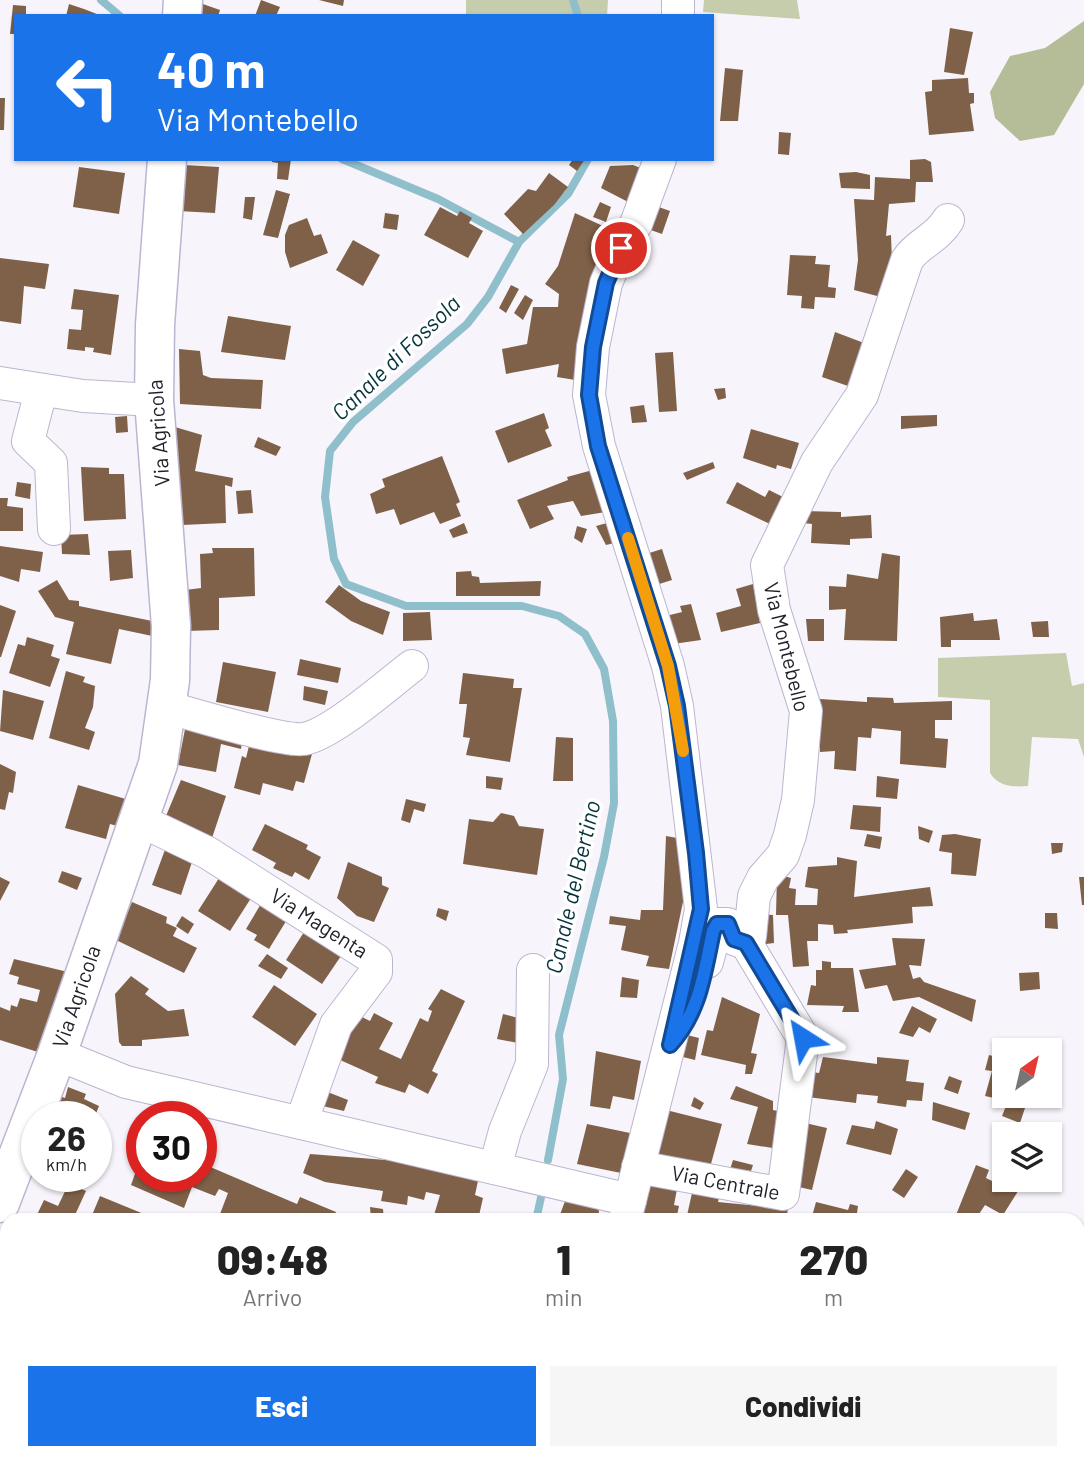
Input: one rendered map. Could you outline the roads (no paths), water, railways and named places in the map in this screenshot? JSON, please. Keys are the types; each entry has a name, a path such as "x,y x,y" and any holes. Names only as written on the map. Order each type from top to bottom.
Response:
{"street":[{"name":"Via Agricola","path":"0,1203 7,1163 57,1054 158,764 166,707 171,626 154,400 155,325 167,161"},
{"name":"Via Centrale","path":"628,1210 701,909 677,706 668,666 598,446 589,395 593,347 606,283 621,248 636,223 659,161"},
{"name":"Via Montebello","path":"746,943 750,937 754,896 763,878 783,855 790,835 798,800 806,711 774,610 767,565 817,462 862,395 906,260 914,249 940,234 948,220"},
{"path":"0,383 41,391 154,400"},
{"path":"41,391 28,441 51,463 54,529"},
{"path":"166,707 282,737 304,739 338,722 412,666"},
{"name":"Via Magenta","path":"139,820 208,853 376,960 376,972 336,1026 301,1123"},
{"path":"670,1045 685,1028 698,1003 717,924 728,924 734,939 746,943"},
{"name":"Via Centrale","path":"638,1167 783,1194 803,1038 746,943"},
{"path":"503,1170 505,1131 532,1063 533,970"},
{"path":"57,1054 126,1082 575,1187 628,1210"}],"waterway":[{"path":"101,0 118,14"},
{"name":"Canale di Fossola","path":"573,0 577,14"},
{"path":"347,161 438,199 519,242"},
{"name":"Canale del Bertino","path":"548,1160 563,1079 559,1035 604,857 614,803 613,721 604,669 585,634 559,616 522,606 406,606 346,584 334,559 325,497 330,451 353,422 467,324 488,297 519,242 568,194 587,161"},
{"name":"Canale del Bertino","path":"538,1213 542,1193"}]}
